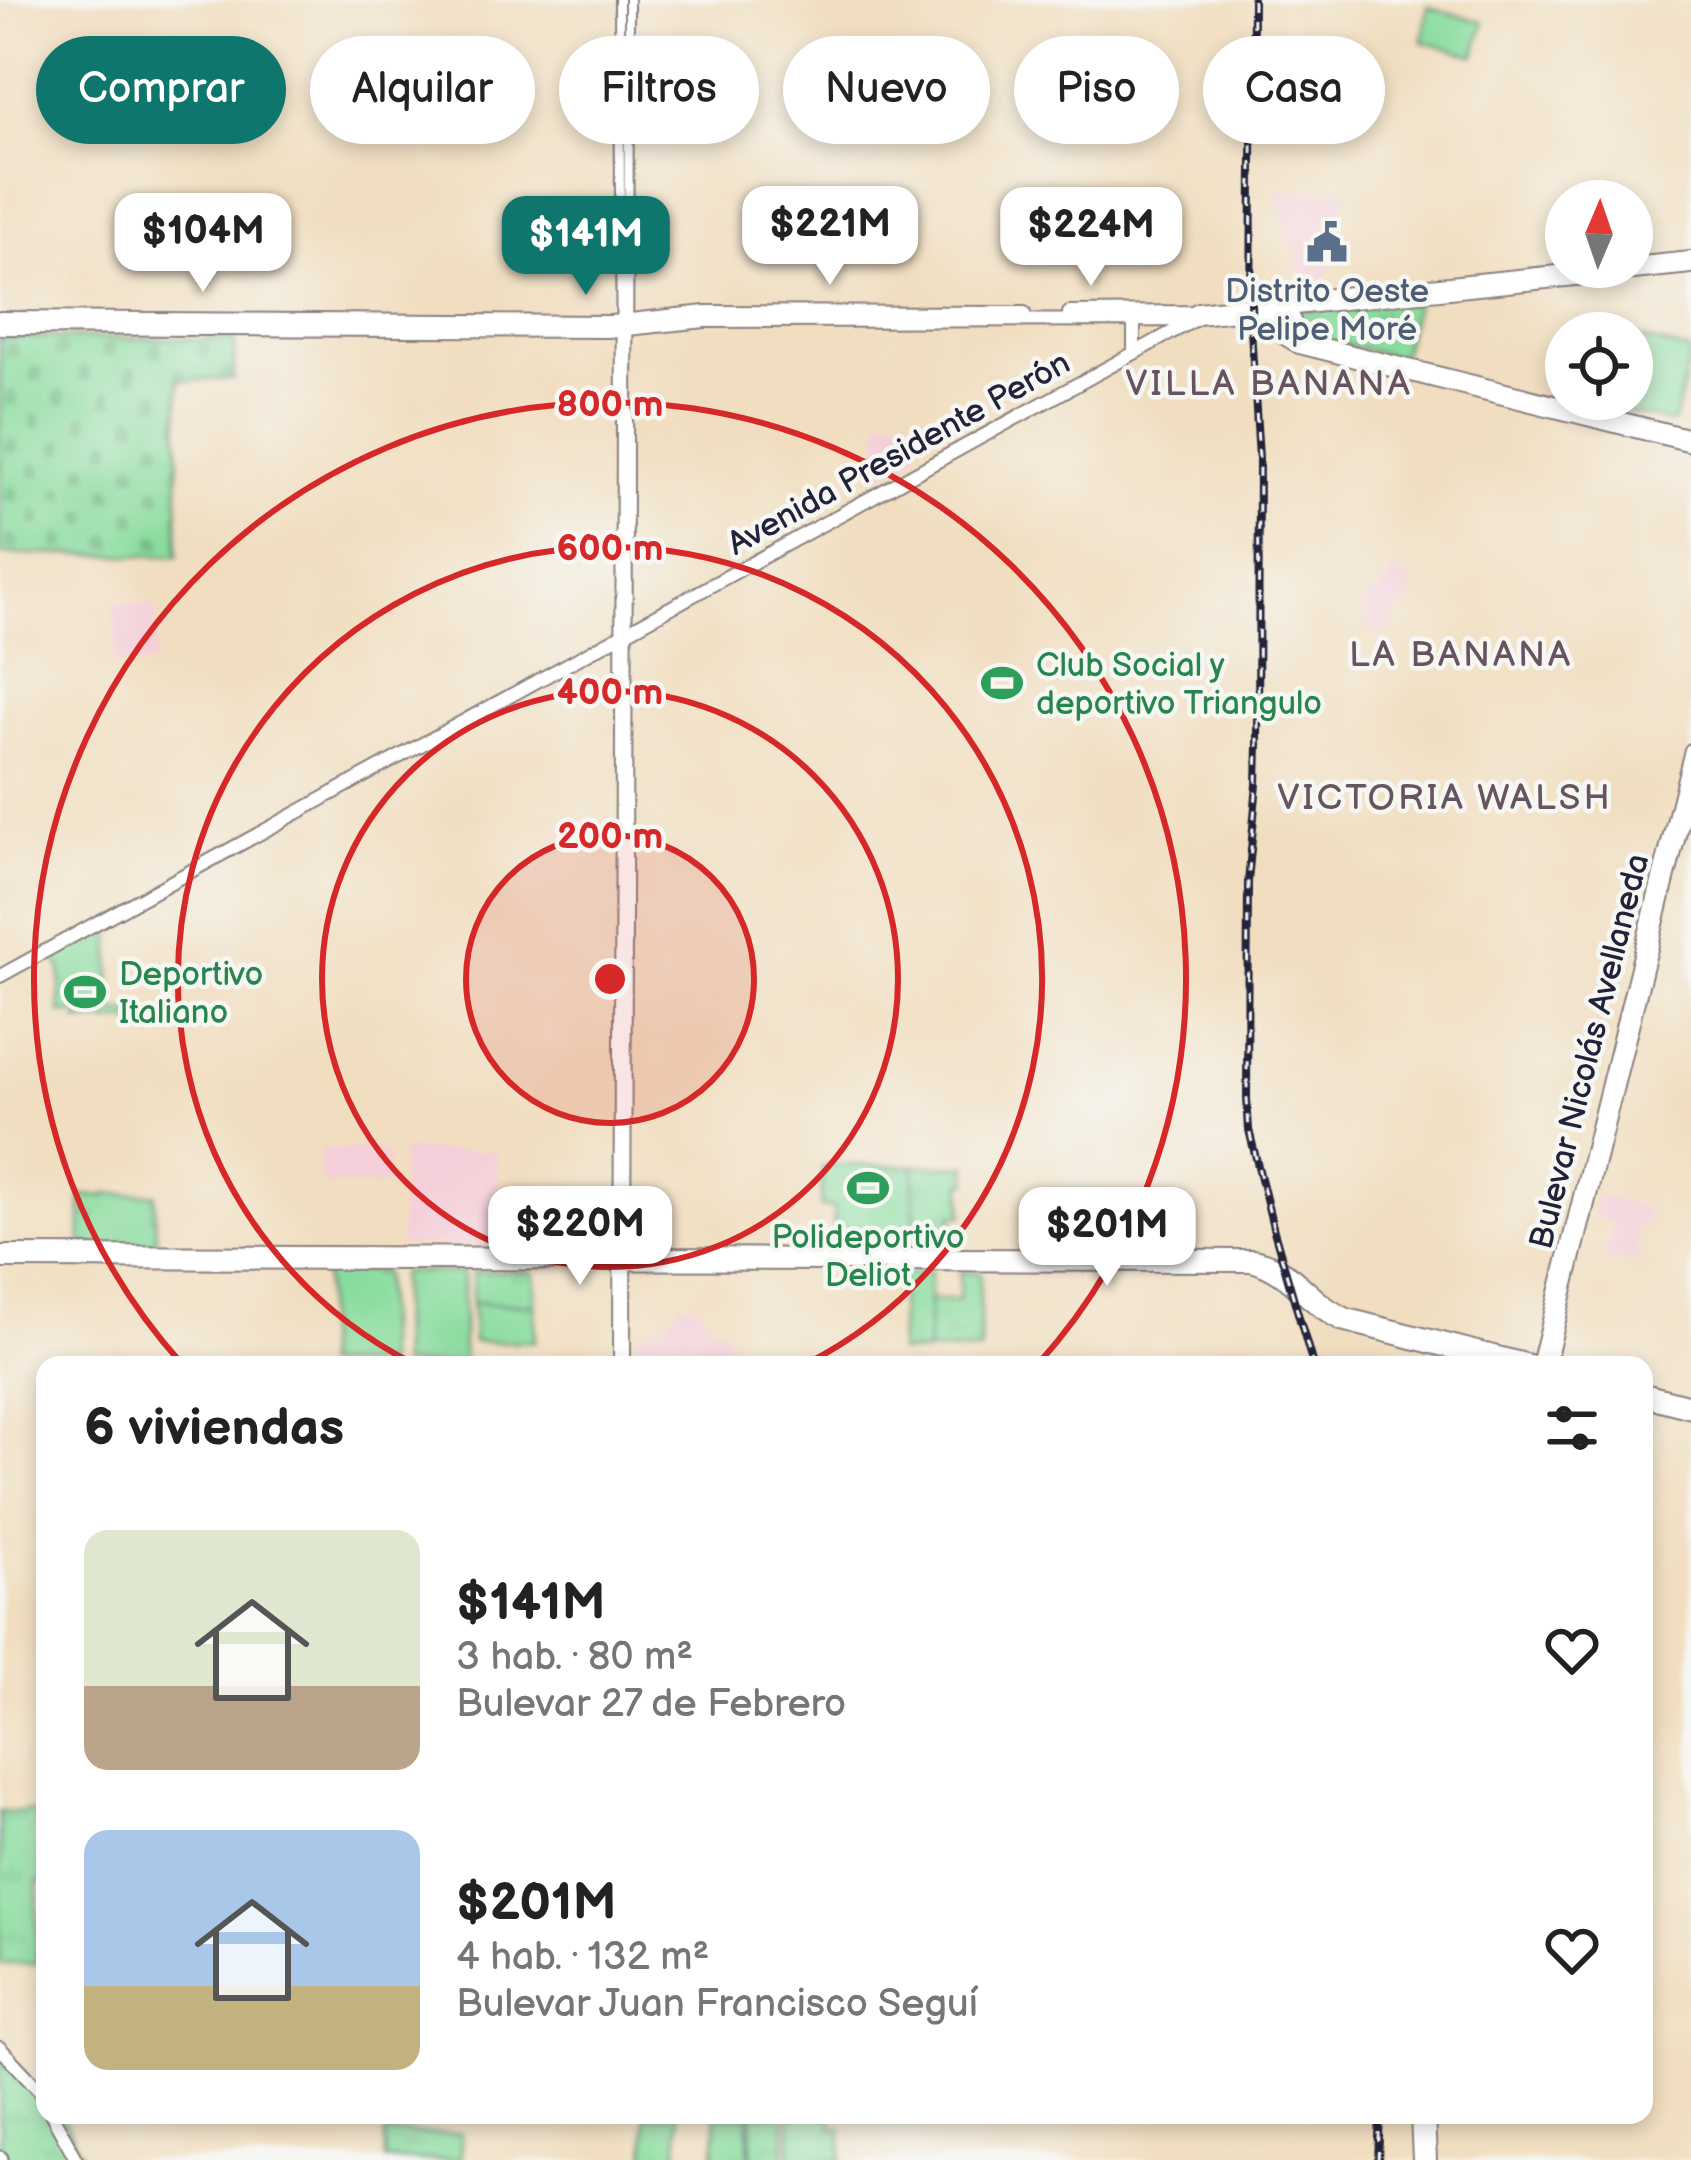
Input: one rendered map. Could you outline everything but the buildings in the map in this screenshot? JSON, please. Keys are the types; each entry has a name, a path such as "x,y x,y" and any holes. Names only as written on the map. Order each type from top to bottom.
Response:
{"main road":[{"path":"1653,262 1691,258"},
{"name":"Avenida Presidente Perón","path":"0,972 1194,316 1691,267"},
{"name":"Avenida Presidente Perón","path":"1134,349 1177,321 1194,316 1545,274"},
{"path":"1290,303 1297,333 1308,341 1691,440"},
{"path":"1268,310 1282,338 1300,347 1691,440"},
{"path":"0,328 624,326 706,312 1194,316"},
{"path":"1134,317 1177,321"},
{"path":"1134,317 1134,349"},
{"path":"0,318 624,326"},
{"name":"Bulevar Nicolás Avellaneda","path":"1545,1356 1691,750"},
{"name":"Bulevar Nicolás Avellaneda","path":"1545,1356 1691,788"},
{"path":"0,1252 1250,1265 1276,1274 1341,1324 1467,1356"},
{"path":"0,1262 1252,1256 1284,1265 1326,1304 1348,1315 1508,1356"},
{"path":"1653,1392 1691,1402"},
{"path":"1653,1402 1691,1412"},
{"path":"0,2048 36,2086"},
{"path":"0,2059 36,2096"},
{"path":"61,2124 81,2160"},
{"path":"1418,2124 1419,2160"},
{"path":"1428,2124 1430,2160"}],"street":[{"path":"622,1356 624,0"}],"shaded area":[{"path":"1275,191 1347,191 1324,288 1309,291"},
{"path":"879,418 917,418 916,457 878,475"},
{"path":"1394,569 1415,582 1407,597 1411,600 1386,632 1379,633 1361,613"},
{"path":"114,604 155,604 155,664 114,664"},
{"path":"323,1149 381,1150 387,1154 387,1186 321,1185"},
{"path":"401,1150 497,1151 495,1246 400,1245"},
{"path":"1600,1196 1648,1209 1644,1224 1636,1228 1640,1261 1603,1261 1613,1222 1592,1217"},
{"path":"680,1303 698,1303 711,1327 723,1327 728,1334 728,1355 637,1353 637,1333 666,1326"}],"green space":[{"path":"1428,7 1484,22 1475,56 1423,42"},
{"path":"1409,300 1415,305 1402,354 1392,356 1307,336 1296,311"},
{"path":"0,337 234,339 234,379 179,380 178,556 0,554"},
{"path":"1653,342 1690,355 1670,423 1653,419"},
{"name":"Deportivo Italiano","path":"100,930 111,930 111,1011 135,1012 135,1021 78,1021 78,1013 60,1013 61,966 54,957"},
{"name":"Polideportivo Deliot","path":"825,1165 914,1166 914,1246 834,1245 834,1208 821,1207"},
{"path":"914,1166 968,1166 963,1215 953,1215 953,1246 914,1246"},
{"path":"155,1194 156,1244 81,1243 81,1195"},
{"path":"325,1270 382,1271 385,1356 323,1356"},
{"path":"531,1271 535,1305 472,1303 473,1272"},
{"path":"463,1272 463,1356 400,1356 400,1275"},
{"path":"902,1272 930,1272 927,1353 898,1352"},
{"path":"960,1272 980,1272 980,1352 927,1351 929,1300 959,1300"},
{"path":"472,1303 535,1305 535,1341 473,1342"},
{"path":"0,1812 36,1812 36,1964 0,1964"},
{"path":"0,2048 36,2086 36,2124 65,2124 85,2160 0,2160"},
{"path":"645,2124 678,2124 678,2160 646,2160"},
{"path":"716,2124 749,2124 749,2160 715,2160"},
{"path":"752,2124 785,2124 784,2160 752,2160"},
{"path":"790,2124 842,2128 842,2160 790,2160"},
{"path":"385,2134 461,2134 461,2160 385,2160"}],"railway":[{"path":"1253,0 1251,330 1259,458 1258,745 1248,882 1247,1098 1249,1130 1310,1356"},
{"path":"1378,2160 1380,2124"}],"place":[{"name":"Distrito Oeste Pelipe Moré","path":"1327,242"},
{"name":"Club Social y deportivo Triangulo","path":"1002,683"},
{"name":"Deportivo Italiano","path":"85,992"},
{"name":"Polideportivo Deliot","path":"868,1188"}],"district":[{"name":"VILLA BANANA","path":"1269,382"},
{"name":"LA BANANA","path":"1461,653"},
{"name":"VICTORIA WALSH","path":"1445,796"}]}
